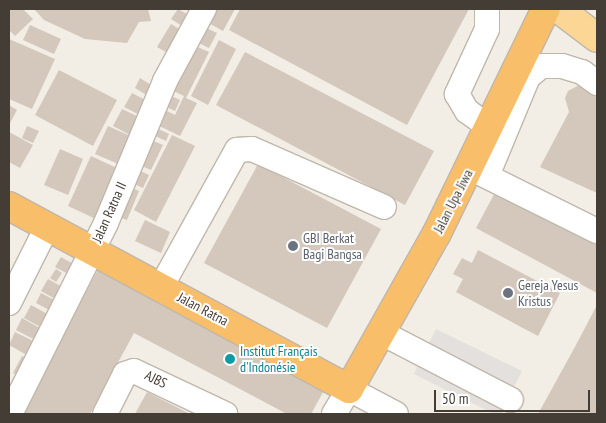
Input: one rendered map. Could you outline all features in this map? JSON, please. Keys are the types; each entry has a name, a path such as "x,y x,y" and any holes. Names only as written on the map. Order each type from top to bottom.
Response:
{"highway":[{"name":"Jalan Upa Jiwa","path":"349,389 479,172 490,128 546,9"},
{"name":"Jalan Ratna","path":"9,206 349,389"}],"main road":[{"path":"559,9 597,38"}],"street":[{"name":"Jalan Ratna II","path":"10,414 93,250 164,81 204,9"},
{"path":"487,9 487,29 457,94 467,112 490,128"},
{"path":"597,83 582,72 562,66 541,66 528,77 479,172 597,231"},
{"path":"162,287 237,150 252,149 384,207"},
{"path":"9,303 47,227"},
{"path":"382,334 512,400"},
{"name":"AJBS","path":"105,414 125,374 134,371 225,414"},
{"path":"334,414 349,389"},
{"name":"Jalan Ratna","path":"349,389 396,414"}],"shaded area":[{"path":"436,329 522,371 501,414 494,414 414,374"}],"building":[{"path":"9,9 23,9 33,19 15,36 9,30"},
{"path":"34,9 148,9 151,21 139,22 127,43 85,39 44,20"},
{"path":"178,9 194,18 187,29 171,19"},
{"path":"212,9 235,9 223,31 205,21"},
{"path":"240,9 469,9 407,125 229,30"},
{"path":"171,24 187,34 173,56 157,47"},
{"path":"198,24 217,33 209,48 190,39"},
{"path":"30,25 61,39 54,54 23,40"},
{"path":"9,39 55,59 32,109 9,99"},
{"path":"219,40 236,49 208,105 191,96"},
{"path":"189,43 209,52 186,98 197,103 180,136 149,121 157,106 175,115 184,96 167,88"},
{"path":"245,52 434,151 405,205 216,105"},
{"path":"59,70 117,100 93,146 35,115"},
{"path":"140,78 159,90 153,99 135,88"},
{"path":"581,84 597,94 597,193 540,167 569,112 565,98 568,91"},
{"path":"163,92 180,100 175,111 158,103"},
{"path":"132,93 151,103 144,117 124,107"},
{"path":"9,105 17,110 9,125"},
{"path":"122,109 143,119 134,137 113,126"},
{"path":"150,125 169,134 166,141 147,132"},
{"path":"27,126 39,131 33,143 22,138"},
{"path":"108,126 135,138 123,166 95,154"},
{"path":"9,132 33,145 20,168 9,162"},
{"path":"172,135 195,146 156,222 134,210"},
{"path":"147,138 163,145 151,170 135,163"},
{"path":"60,149 83,159 68,195 44,185"},
{"path":"91,156 121,170 98,220 68,206"},
{"name":"GBI Berkat Bagi Bangsa","path":"258,164 381,229 327,328 204,263"},
{"path":"134,168 149,175 143,188 128,181"},
{"path":"125,185 139,191 127,220 113,215"},
{"path":"498,187 597,240 597,293 476,228"},
{"path":"145,220 170,232 161,253 135,241"},
{"name":"Gereja Yesus Kristus","path":"478,250 560,293 538,336 456,292 463,279 453,274 462,258 472,263"},
{"path":"61,257 80,268 74,277 55,267"},
{"path":"100,266 327,385 311,414 287,414 134,333 90,414 20,414"},
{"path":"56,269 62,273 56,282 50,278"},
{"path":"48,279 71,292 64,304 41,291"},
{"path":"41,293 60,303 55,313 36,303"},
{"path":"31,305 51,316 44,329 24,318"},
{"path":"597,305 597,414 538,414 576,345"},
{"path":"22,318 45,331 39,342 16,330"},
{"path":"15,332 39,344 32,358 9,345"},
{"path":"22,356 33,362 24,379 13,373"},
{"path":"147,392 190,414 135,414"}],"place":[{"name":"GBI Berkat Bagi Bangsa","path":"293,246"},
{"name":"Gereja Yesus Kristus","path":"508,293"},
{"name":"Institut Français d'Indonésie","path":"230,359"}]}
